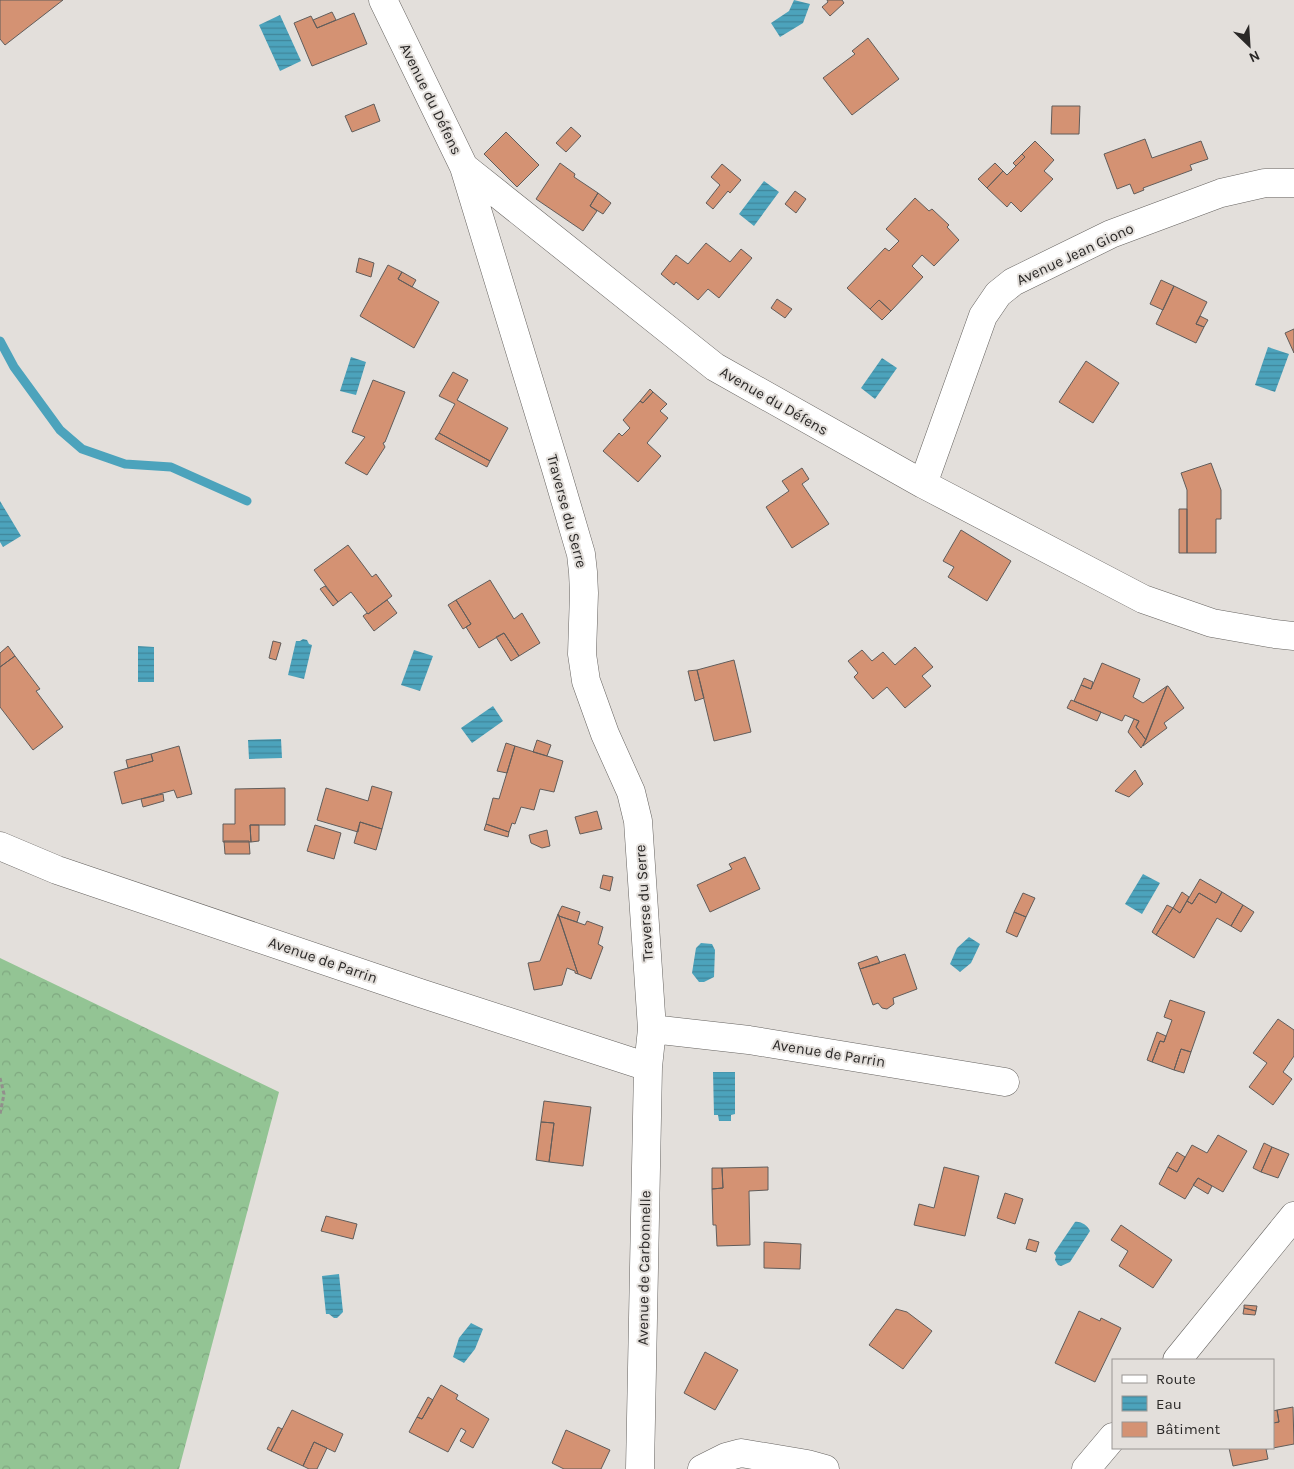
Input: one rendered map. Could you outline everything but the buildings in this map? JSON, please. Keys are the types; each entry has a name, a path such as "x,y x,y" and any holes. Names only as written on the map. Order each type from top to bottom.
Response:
{"street":[{"name":"Avenue du Défens","path":"384,0 464,167 715,367 923,484 1142,599 1212,624 1294,636"},
{"name":"Traverse du Serre","path":"464,167 580,554 584,572 582,654 586,681 605,734 631,792 638,821 652,1030 648,1067"},
{"name":"Avenue Jean Giono","path":"923,484 983,316 998,294 1006,287 1112,234 1221,193 1265,184 1294,183"},
{"name":"Avenue de Parrin","path":"0,846 57,870 420,993 648,1067"},
{"name":"Avenue de Parrin","path":"652,1030 749,1040 1005,1082"},
{"name":"Avenue de Carbonnelle","path":"640,1469 648,1067"},
{"path":"1178,1359 1294,1216"},
{"path":"1086,1469 1112,1439"},
{"path":"702,1469 726,1457 741,1453 807,1464 825,1469"}],"path":[{"path":"0,1078 4,1094 0,1114"}],"green space":[{"path":"0,958 279,1092 179,1469 0,1469"}],"water":[{"path":"794,0 810,4 803,23 780,37 771,23 789,11"},
{"path":"280,15 301,61 280,71 259,25"},
{"path":"764,181 779,192 754,226 739,214"},
{"path":"1268,347 1289,354 1275,392 1255,385"},
{"path":"351,357 366,362 356,395 340,391"},
{"path":"882,358 897,368 875,399 861,388"},
{"path":"0,501 21,536 3,547 0,542"},
{"path":"303,639 312,645 304,679 288,675 296,641"},
{"path":"138,646 154,647 154,682 138,682"},
{"path":"414,650 433,656 420,691 401,685"},
{"path":"493,706 503,721 472,743 461,728"},
{"path":"281,739 282,758 249,759 248,740"},
{"path":"1143,874 1160,883 1142,914 1125,904"},
{"path":"969,937 980,944 971,963 960,972 950,964 957,948"},
{"path":"701,943 712,944 715,950 714,977 704,982 699,982 692,973 696,948"},
{"path":"713,1072 735,1072 735,1114 731,1115 731,1121 719,1121 718,1115 714,1115"},
{"path":"1075,1222 1084,1224 1090,1231 1070,1262 1061,1266 1058,1265 1054,1253"},
{"path":"339,1274 343,1312 337,1318 334,1318 326,1314 322,1276"},
{"path":"471,1323 483,1329 475,1349 464,1363 453,1357 459,1338"}],"waterway":[{"path":"0,341 14,367 60,430 82,449 125,464 171,467 247,501"}]}
